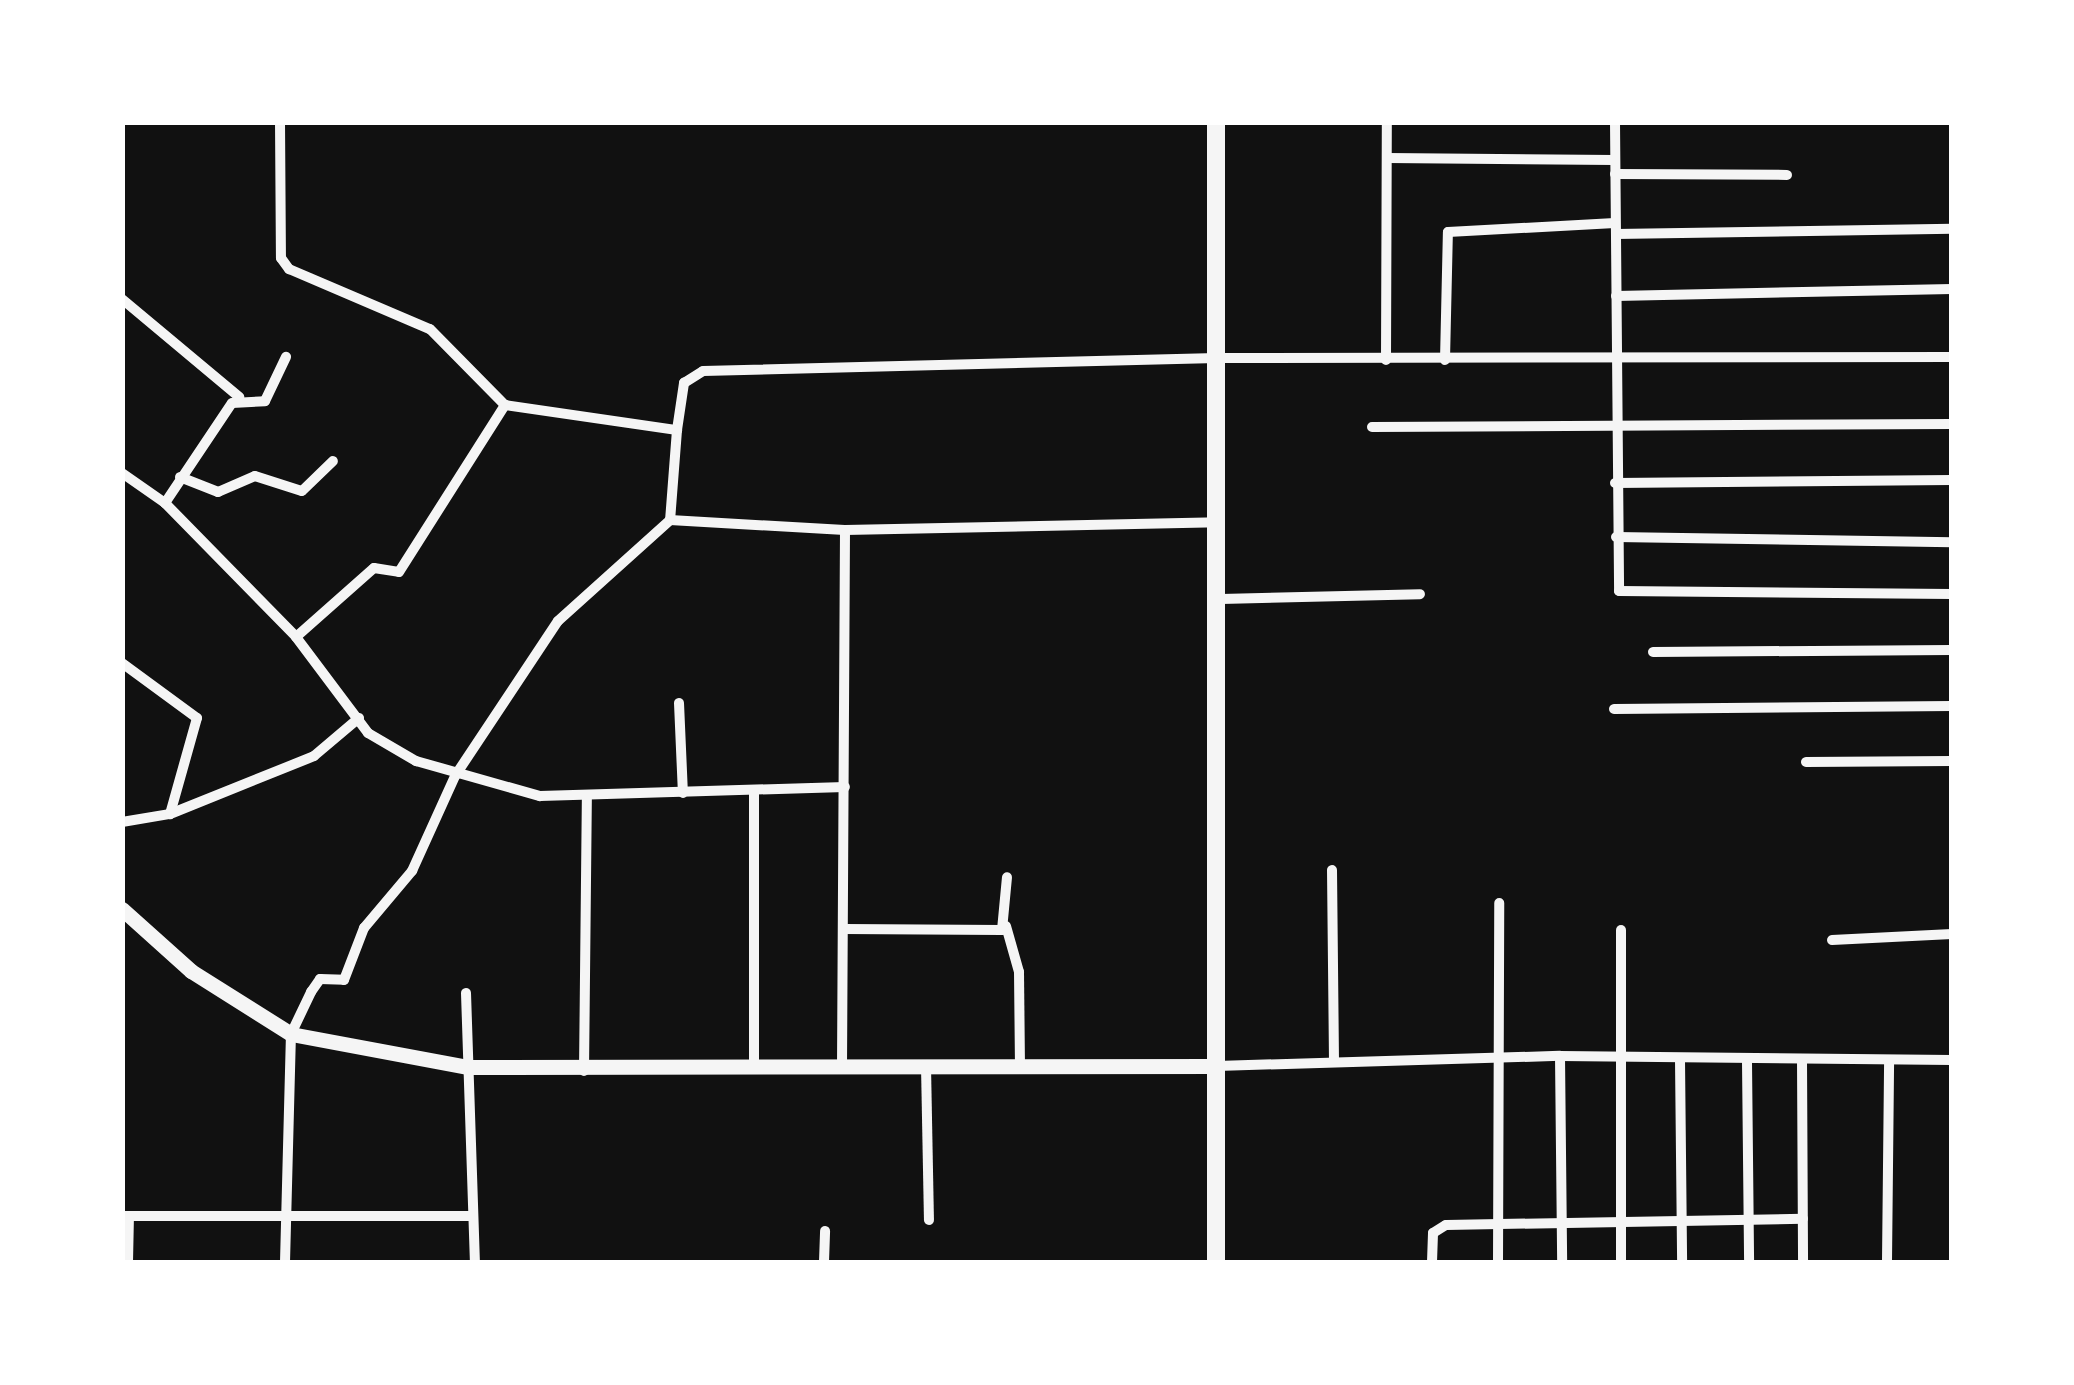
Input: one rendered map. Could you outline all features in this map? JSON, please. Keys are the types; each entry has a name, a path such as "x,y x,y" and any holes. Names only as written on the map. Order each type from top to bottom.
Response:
{"main road":[{"path":"1216,122 1220,522 1216,1262"}],"street":[{"path":"280,122 285,266 430,328 504,405 677,430"},
{"path":"1386,360 1387,122"},
{"path":"1615,122 1615,583 1630,596 1952,594"},
{"path":"1387,158 1614,160"},
{"path":"1615,174 1787,174"},
{"path":"1444,360 1448,232 1952,229"},
{"path":"1616,296 1952,288"},
{"path":"122,299 239,397 265,402 286,358"},
{"path":"285,1262 291,1034 318,981 344,980 364,928 412,871 455,776 558,621 670,520 684,383 703,371 1217,358 1615,361 1952,357"},
{"path":"165,503 239,397"},
{"path":"296,637 374,568 400,570 504,405"},
{"path":"1372,427 1952,424"},
{"path":"180,478 218,492 260,476 302,491 332,461"},
{"path":"122,473 165,503 296,637 384,747 455,776 587,796 845,787"},
{"path":"1615,484 1952,480"},
{"path":"670,520 846,530 1220,522"},
{"path":"842,1065 846,530"},
{"path":"1616,537 1952,542"},
{"path":"1220,599 1420,594"},
{"path":"1653,652 1952,650"},
{"path":"122,663 197,718 170,814"},
{"path":"680,703 683,793"},
{"path":"1614,710 1952,706"},
{"path":"122,822 170,814 314,756 359,718"},
{"path":"1806,762 1952,761"},
{"path":"754,790 754,1067"},
{"path":"584,1070 587,796"},
{"path":"1332,870 1334,1062"},
{"path":"1006,877 1006,926 1019,972 1020,1066"},
{"path":"1498,1262 1494,1057 1499,903"},
{"path":"122,909 191,971 291,1034 467,1067 584,1070 842,1065 1217,1066 1560,1056 1747,1062 1952,1060"},
{"path":"844,929 1006,926"},
{"path":"1621,930 1621,1262"},
{"path":"1832,940 1952,934"},
{"path":"466,993 470,1216 475,1262"},
{"path":"1560,1056 1562,1262"},
{"path":"1680,1060 1682,1262"},
{"path":"1802,1060 1803,1262"},
{"path":"1887,1262 1890,1060"},
{"path":"1747,1062 1750,1262"},
{"path":"926,1066 929,1220"},
{"path":"128,1262 126,1216 470,1216"},
{"path":"1432,1262 1438,1229 1562,1221 1803,1220"},
{"path":"824,1262 825,1231"}]}
